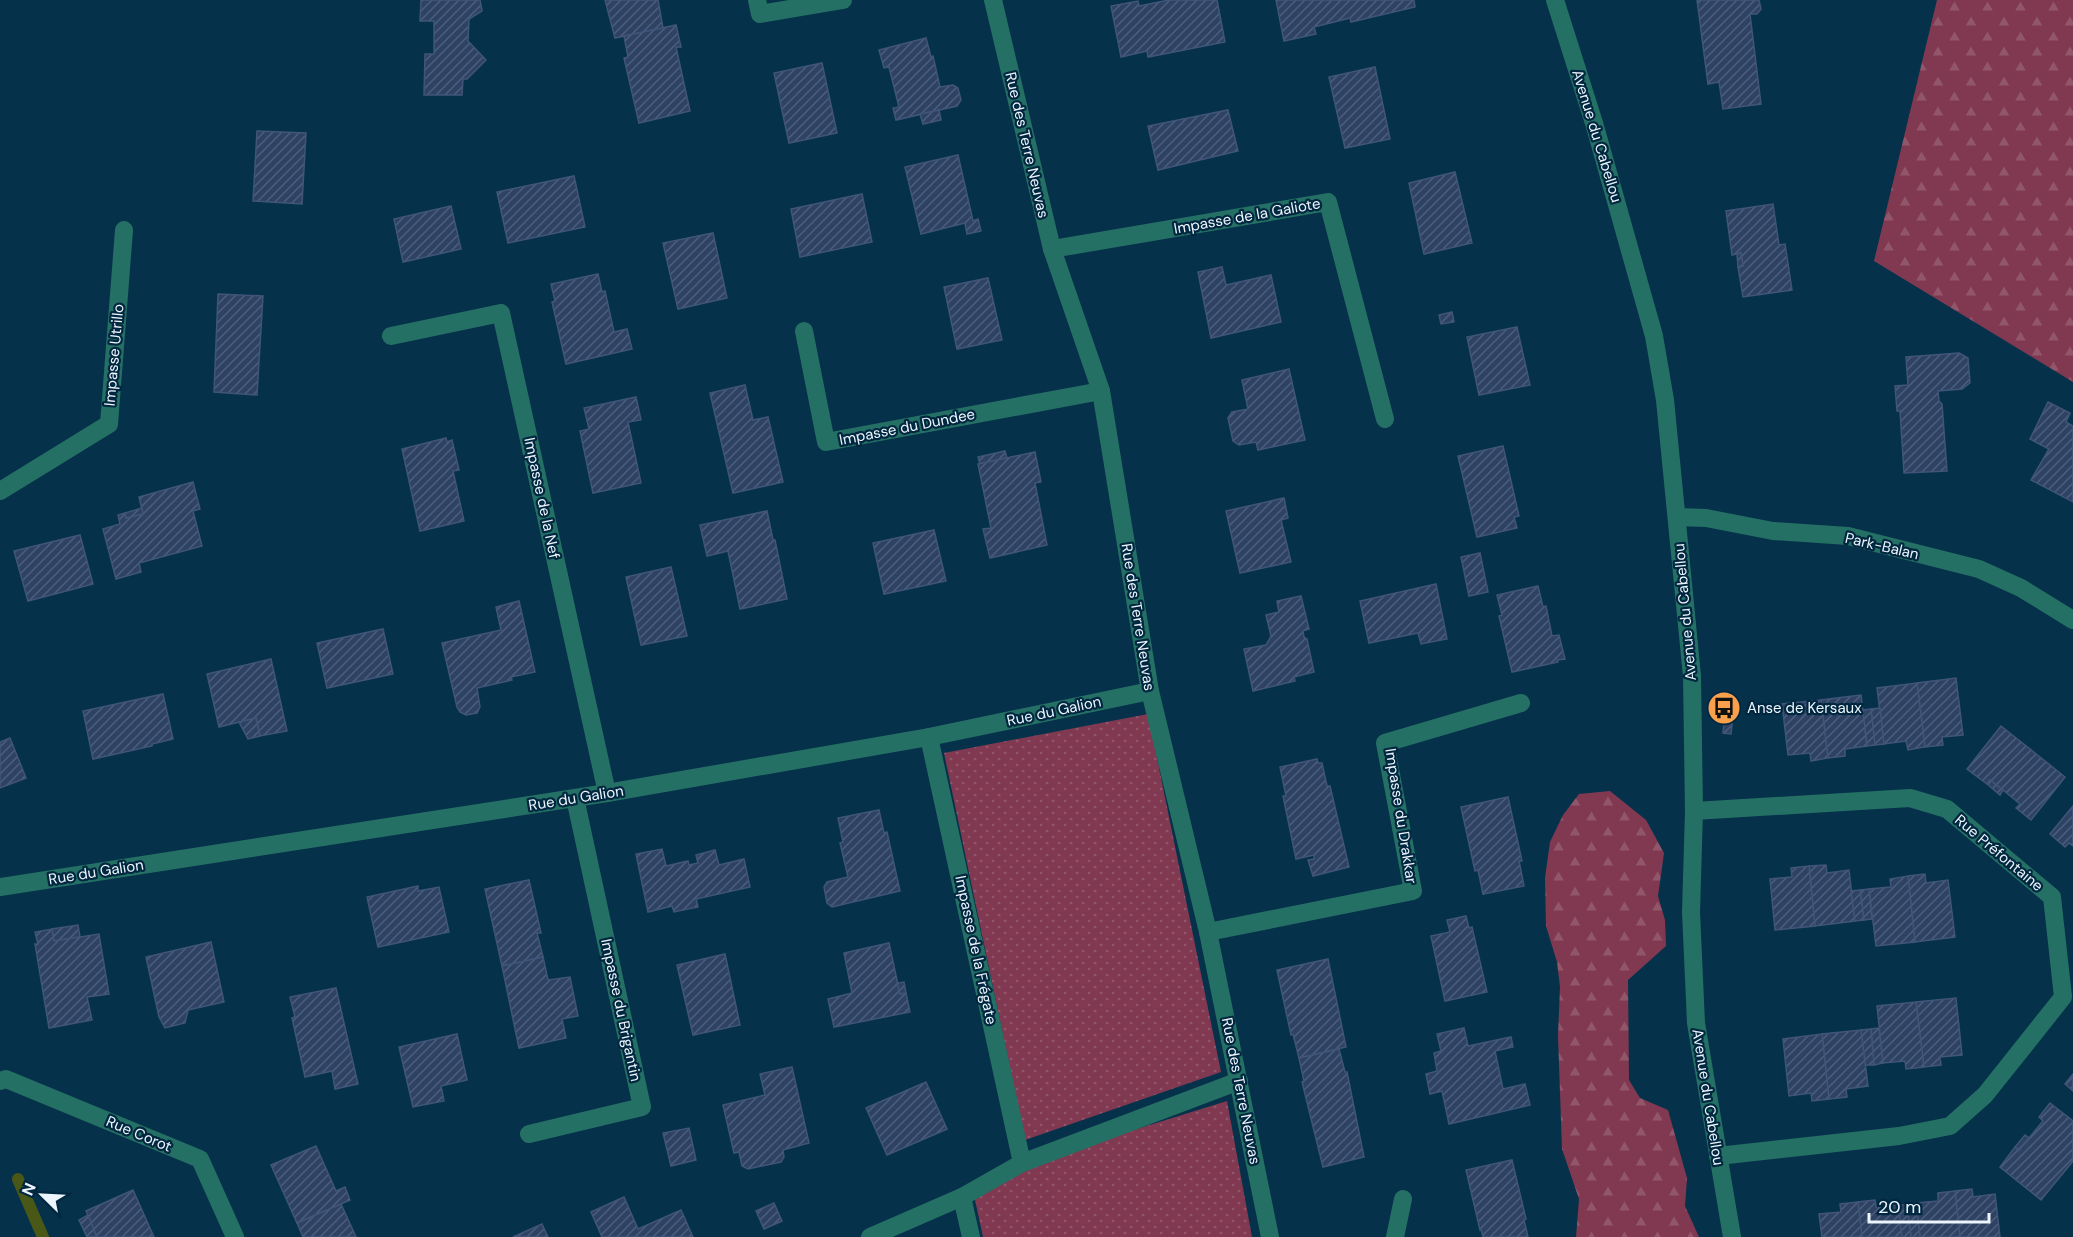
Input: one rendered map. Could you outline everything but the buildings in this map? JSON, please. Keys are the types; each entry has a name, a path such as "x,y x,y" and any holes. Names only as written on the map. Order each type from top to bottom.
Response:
{"street":[{"path":"757,0 760,14 843,0"},
{"name":"Rue des Terre Neuvas","path":"993,0 1052,249 1101,391 1150,691 1208,932 1270,1237"},
{"name":"Avenue du Cabellou","path":"1555,0 1594,123 1654,336 1665,400 1692,676 1694,812 1691,912 1696,1023 1732,1237"},
{"name":"Impasse de la Galiote","path":"1052,249 1328,202 1385,419"},
{"name":"Impasse Utrillo","path":"0,491 109,424 124,230"},
{"name":"Impasse de la Nef","path":"391,336 501,313 607,793"},
{"name":"Impasse du Dundee","path":"804,330 826,442 1101,391"},
{"name":"Park-Balan","path":"1677,517 1706,518 1773,531 1848,536 1979,569 2022,588 2073,620"},
{"name":"Rue du Galion","path":"0,887 607,793 929,737 1150,691"},
{"name":"Impasse du Drakkar","path":"1208,932 1413,891 1385,743 1521,703"},
{"name":"Impasse de la Frégate","path":"929,737 1022,1163"},
{"name":"Impasse du Brigantin","path":"529,1134 642,1107 575,798"},
{"name":"Rue Préfontaine","path":"1694,812 1910,798 1947,809 2052,897 2063,997 1985,1095 1950,1126 1899,1136 1718,1156"},
{"name":"Rue Corot","path":"2,1076 200,1160 235,1237"},
{"path":"870,1237 962,1197 1022,1163 1239,1081"},
{"path":"962,1197 971,1237"},
{"path":"1395,1237 1403,1199"}],"green space":[{"path":"1937,0 2073,0 2073,382 1874,261"},
{"path":"1148,714 1221,1072 1025,1140 944,753"},
{"path":"1610,791 1646,820 1664,853 1658,896 1665,920 1666,946 1628,980 1629,1080 1640,1098 1668,1110 1687,1178 1685,1206 1699,1237 1576,1237 1579,1199 1562,1149 1558,1036 1560,987 1557,962 1546,926 1545,878 1550,842 1563,815 1579,794"},
{"path":"1227,1101 1252,1237 983,1237 974,1195 1021,1165"}],"waterway":[{"path":"18,1179 43,1237"}],"place":[{"name":"Anse de Kersaux","path":"1724,708"}]}
